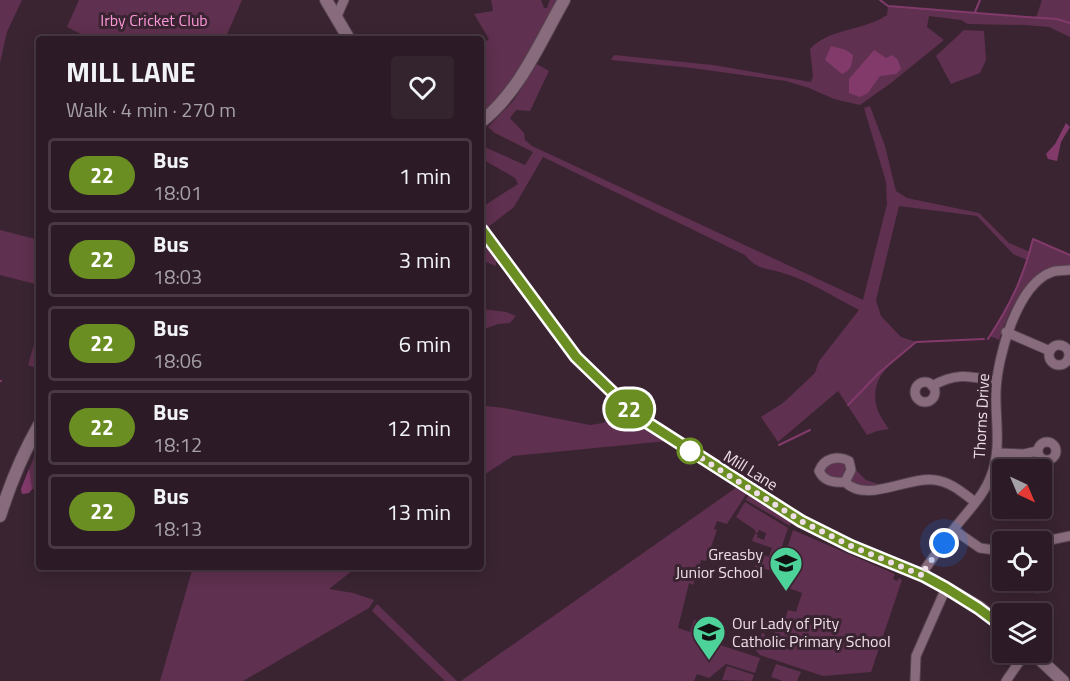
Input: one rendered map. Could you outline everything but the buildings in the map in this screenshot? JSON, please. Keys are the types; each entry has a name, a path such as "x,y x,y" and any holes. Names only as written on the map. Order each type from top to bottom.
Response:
{"street":[{"path":"326,0 347,36"},
{"path":"337,16 344,0"},
{"path":"484,120 512,92 564,0"},
{"name":"Mill Lane","path":"484,233 576,357 637,416 801,521 851,546 924,576 992,618"},
{"name":"Thorns Drive","path":"924,576 925,569 990,478 998,453 996,381 1006,332 1033,286 1052,272 1070,270"},
{"path":"1006,332 1050,351"},
{"path":"932,386 953,376 975,376 996,381"},
{"path":"0,516 10,485 36,430"},
{"path":"998,453 1024,454 1037,451"},
{"path":"845,482 854,488 870,491 915,480 937,480 953,486 975,502"},
{"path":"954,530 980,549 992,550"},
{"path":"1052,540 1070,536"},
{"path":"915,681 916,656 946,588"},
{"path":"1006,681 1018,663"},
{"path":"1044,663 1063,681"}],"green space":[{"path":"0,0 22,0 7,32 0,63"},
{"name":"Irby Cricket Club","path":"79,0 242,0 226,36 85,36 67,27"},
{"path":"491,0 541,0 544,8 547,8 550,0 560,0 514,84 484,112 484,43 489,39 474,14 493,11"},
{"path":"1042,0 1070,0 1070,37 1049,27 968,24 961,20 929,16 927,27 944,40 860,105 834,99 786,81 611,60 614,55 713,65 811,82 813,76 810,49 827,37 878,20 887,15 888,6 1036,18"},
{"path":"964,30 984,31 986,60 980,73 951,84 936,56"},
{"path":"537,64 549,71 530,111 516,110 510,118 532,146 863,300 887,204 886,182 864,108 870,106 885,146 896,191 907,198 979,213 1009,243 1030,252 1033,239 1070,255 1070,265 1051,268 1032,279 1012,308 999,340 990,336 1011,302 1027,260 1013,254 977,216 899,206 876,300 881,316 901,337 916,342 885,370 876,386 877,408 889,429 867,435 838,391 778,442 761,417 783,403 815,373 819,361 859,310 805,281 759,267 745,255 543,157 514,207 487,228 484,224 484,206 518,184 515,178 484,160 484,147 525,165 533,152 495,133 488,127 514,100"},
{"path":"0,230 36,239 36,284 0,275"},
{"path":"484,241 496,258 496,266 486,262 484,264"},
{"path":"484,309 506,312 516,316 510,323 498,324 484,329"},
{"path":"36,337 36,368 28,365"},
{"path":"484,380 486,406 590,425 603,423 624,411 667,441 513,456 484,475"},
{"path":"36,452 36,490 32,489 29,493 22,494 21,489"},
{"path":"833,461 847,464 846,475 840,480 827,477 824,470 826,465"},
{"path":"854,468 866,480 881,485 868,488 854,484 851,477"},
{"path":"737,487 747,493 727,524 717,521 714,529 717,530 706,561 701,560 693,585 689,583 678,628 690,632 694,620 705,623 714,633 711,642 760,658 755,673 726,664 709,678 697,674 694,681 461,681"},
{"path":"749,494 791,522 790,526 746,500"},
{"path":"745,502 788,528 774,571 755,567 760,554 769,557 772,548 752,541 755,533 757,537 764,540 766,533 759,530 758,533 755,532 736,517"},
{"path":"793,530 895,574 893,579 897,581 899,578 902,580 871,672 823,676 760,655 756,651 762,633 765,634 764,637 772,639 775,632 767,629 766,632 762,631 766,621 783,626 788,610 796,612 802,593 780,585 778,577"},
{"path":"192,570 353,570 329,589 353,593 374,600 369,608 243,681 160,681"},
{"path":"377,604 457,681 445,681 372,611"},
{"path":"776,664 801,672 797,681 783,681 771,677"},
{"path":"727,666 754,675 752,681 722,680"}],"shaded area":[{"path":"831,46 846,50 853,55 850,67 842,74 825,60"},
{"path":"874,50 886,58 892,55 898,60 901,69 896,74 880,76 868,93 860,97 849,93 849,79"},
{"path":"1066,123 1070,127 1061,142 1057,161 1048,159 1046,154 1055,144"},
{"path":"29,469 32,489 29,493 22,494 21,489"}],"waterway":[{"path":"880,0 888,6 1057,19 1070,23"},
{"path":"975,12 980,0"},
{"path":"988,339 1015,291 1033,239 1070,255"},
{"path":"848,405 880,372 916,342 984,339"},
{"path":"779,445 810,430"}],"bus line":[{"name":"22","path":"484,233 576,357 637,416 801,521 851,546 924,576 962,597 992,618"}],"place":[{"name":"Greasby Junior School","path":"786,592"},
{"name":"Our Lady of Pity Catholic Primary School","path":"709,661"}],"route":[{"path":"690,451 687,449 801,521 851,546 924,576 925,569 944,543"}]}
